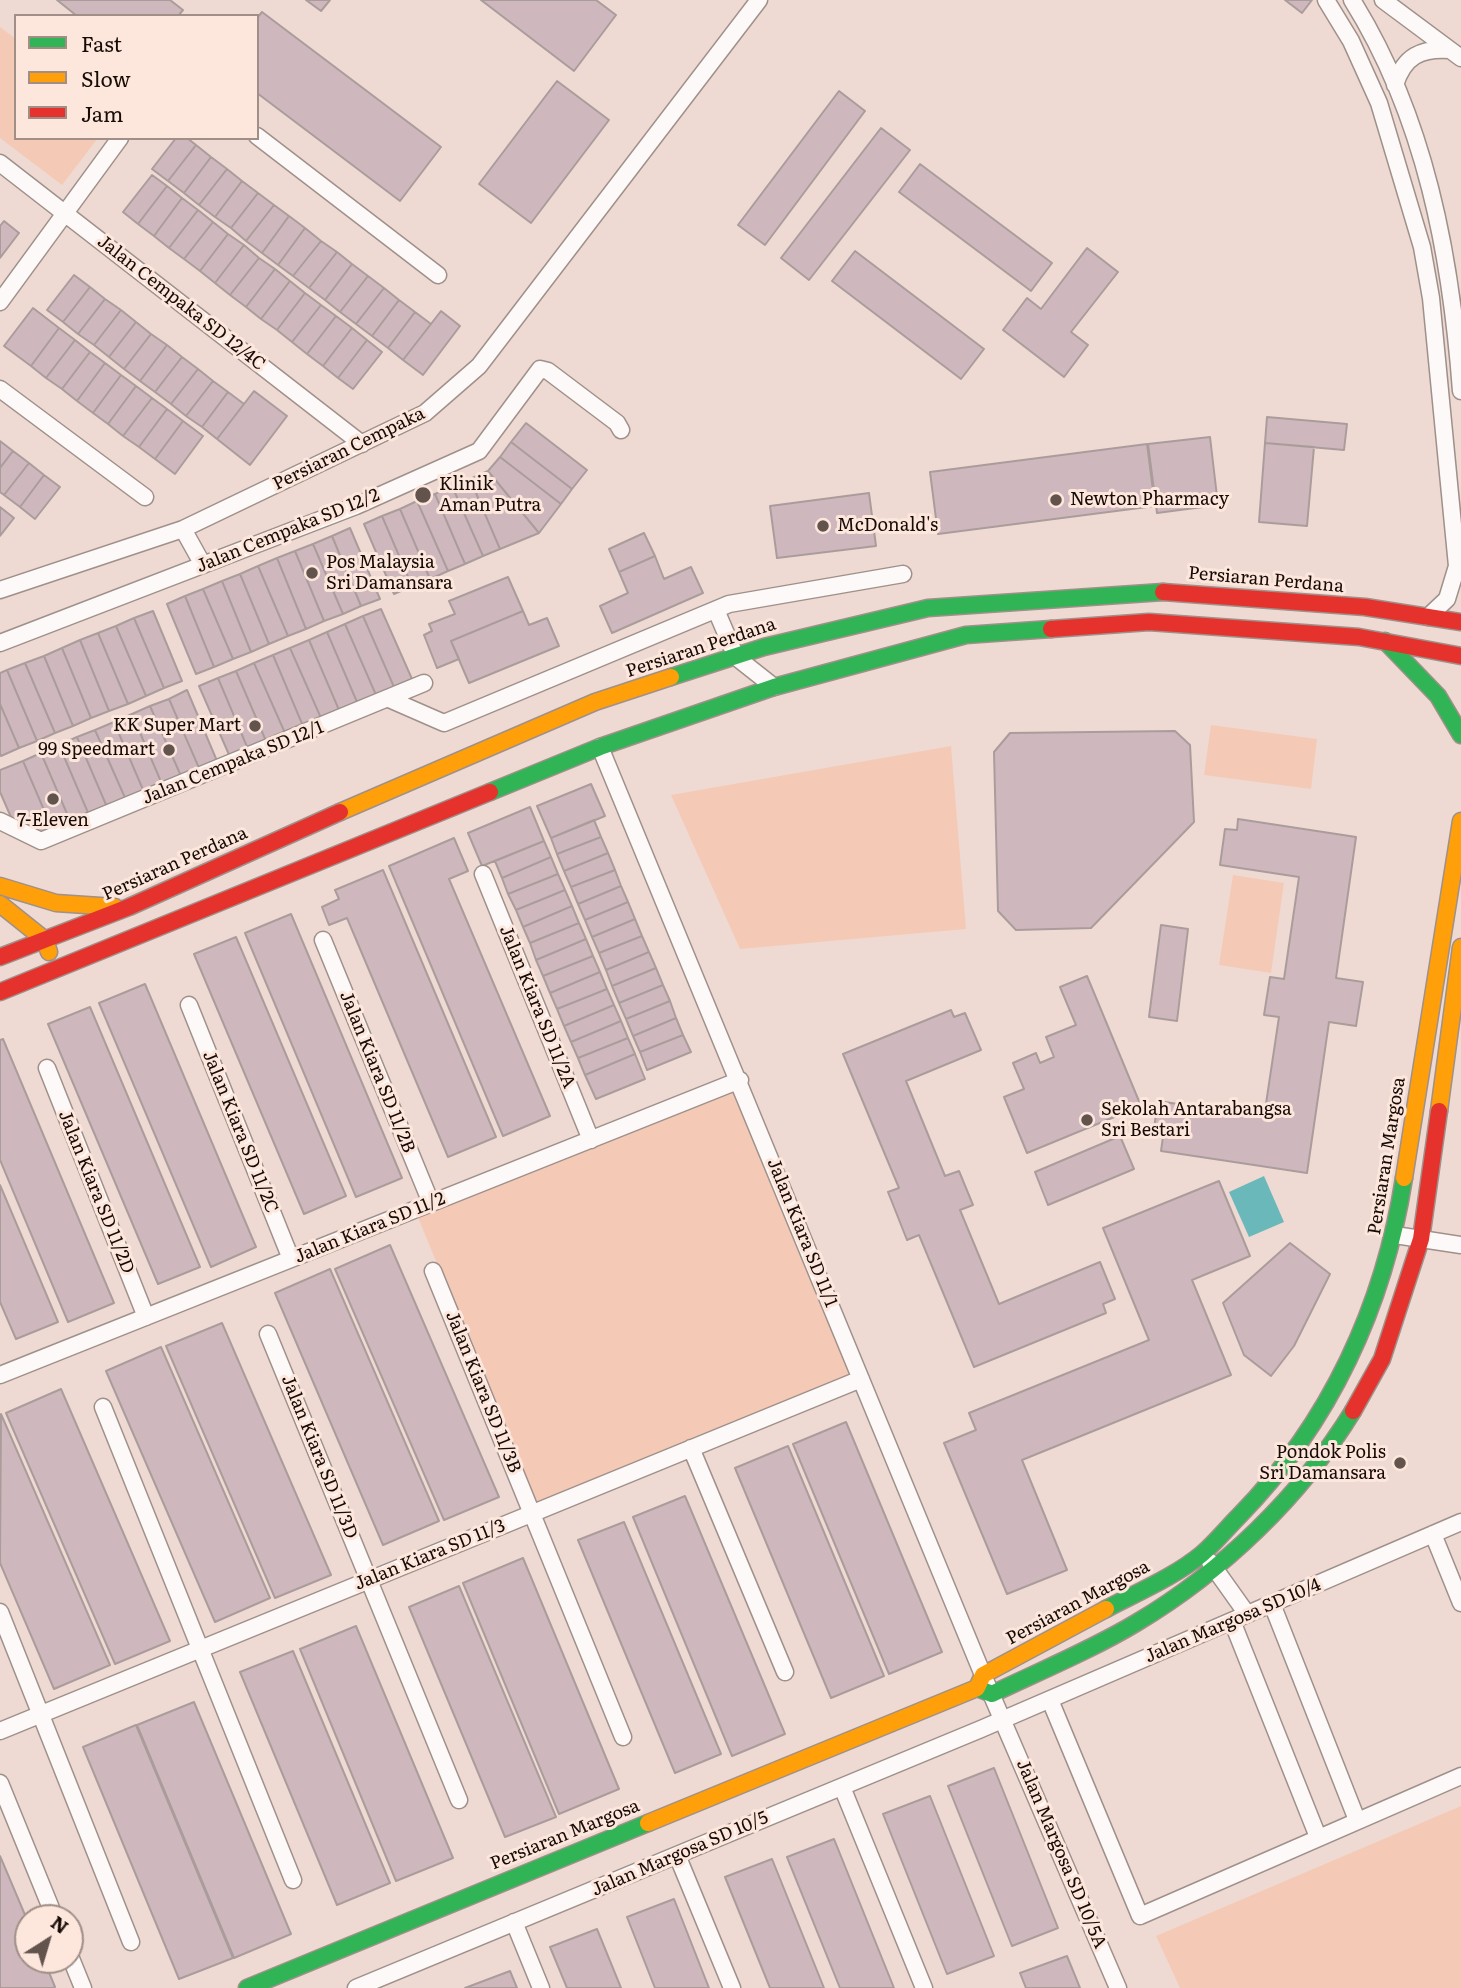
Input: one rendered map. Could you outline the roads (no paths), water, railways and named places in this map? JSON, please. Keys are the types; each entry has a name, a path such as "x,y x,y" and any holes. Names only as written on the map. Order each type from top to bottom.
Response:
{"main road":[{"name":"Persiaran Perdana","path":"0,957 129,907 273,841 595,702 764,647 949,604 1149,591 1366,607 1461,622"},
{"path":"0,992 600,747 774,687 965,635 1149,622 1385,641 1461,656"},
{"path":"1385,641 1427,684 1455,719 1461,735"},
{"name":"Persiaran Margosa","path":"984,1686 1176,1572 1203,1553 1276,1478 1311,1430 1361,1337 1395,1236 1461,821"},
{"path":"0,886 56,903 129,907"},
{"path":"0,904 45,940 56,968"},
{"name":"Persiaran Margosa","path":"247,1988 1136,1623 1215,1569 1312,1468 1351,1413 1382,1359 1421,1239 1461,947"}],"street":[{"path":"740,22 748,0"},
{"path":"740,22 759,0"},
{"path":"1326,0 1351,41 1378,103 1422,247 1431,298 1457,566 1447,599 1428,617"},
{"path":"1352,0 1374,36 1430,182 1451,286 1461,391"},
{"path":"1384,0 1456,54"},
{"name":"Persiaran Cempaka","path":"0,590 183,529 425,413 479,366 740,22"},
{"path":"1395,85 1406,61 1419,52 1456,54"},
{"path":"259,138 438,275"},
{"path":"0,302 119,140"},
{"name":"Jalan Cempaka SD 12/4C","path":"0,163 362,444"},
{"name":"Jalan Cempaka SD 12/2","path":"0,643 356,506 479,451 540,369 548,371 621,430"},
{"path":"0,389 145,497"},
{"path":"183,529 203,565"},
{"path":"389,699 444,723 729,604 902,574"},
{"path":"716,610 736,657 774,687"},
{"name":"Jalan Cempaka SD 12/1","path":"0,821 41,841 389,699 424,682"},
{"name":"Jalan Kiara SD 11/1","path":"600,747 740,1080 984,1686 1004,1719"},
{"name":"Jalan Kiara SD 11/2A","path":"483,874 591,1140"},
{"name":"Jalan Kiara SD 11/2B","path":"323,940 431,1203"},
{"name":"Jalan Kiara SD 11/2C","path":"189,1005 291,1259"},
{"name":"Jalan Kiara SD 11/2D","path":"47,1068 146,1317"},
{"name":"Jalan Kiara SD 11/2","path":"0,1375 740,1080"},
{"path":"1395,1236 1461,1245"},
{"name":"Jalan Kiara SD 11/3B","path":"433,1271 623,1737"},
{"name":"Jalan Kiara SD 11/3D","path":"268,1334 459,1800"},
{"name":"Jalan Kiara SD 11/3","path":"0,1731 861,1379"},
{"path":"103,1407 293,1880"},
{"path":"691,1448 785,1672"},
{"name":"Jalan Margosa SD 10/4","path":"1004,1719 1461,1522"},
{"path":"1433,1534 1461,1603"},
{"path":"1203,1553 1215,1569 1240,1618 1318,1837"},
{"path":"1272,1604 1357,1820"},
{"path":"0,1612 131,1942"},
{"path":"1050,1700 1140,1916 1461,1776"},
{"name":"Jalan Margosa SD 10/5","path":"356,1988 1004,1719"},
{"name":"Jalan Margosa SD 10/5A","path":"1004,1719 1118,1988"},
{"path":"0,1783 49,1904"},
{"path":"842,1787 924,1988"},
{"path":"677,1855 732,1988"},
{"path":"514,1922 541,1988"}],"water":[{"path":"1264,1176 1284,1222 1249,1237 1229,1192"}],"place":[{"name":"Klinik Aman Putra","path":"423,495"},
{"name":"Newton Pharmacy","path":"1056,500"},
{"name":"McDonald's","path":"823,526"},
{"name":"Pos Malaysia Sri Damansara","path":"312,573"},
{"name":"KK Super Mart","path":"255,726"},
{"name":"99 Speedmart","path":"169,750"},
{"name":"7-Eleven","path":"53,799"},
{"name":"Sekolah Antarabangsa Sri Bestari","path":"1087,1120"},
{"name":"Pondok Polis Sri Damansara","path":"1400,1463"}]}
